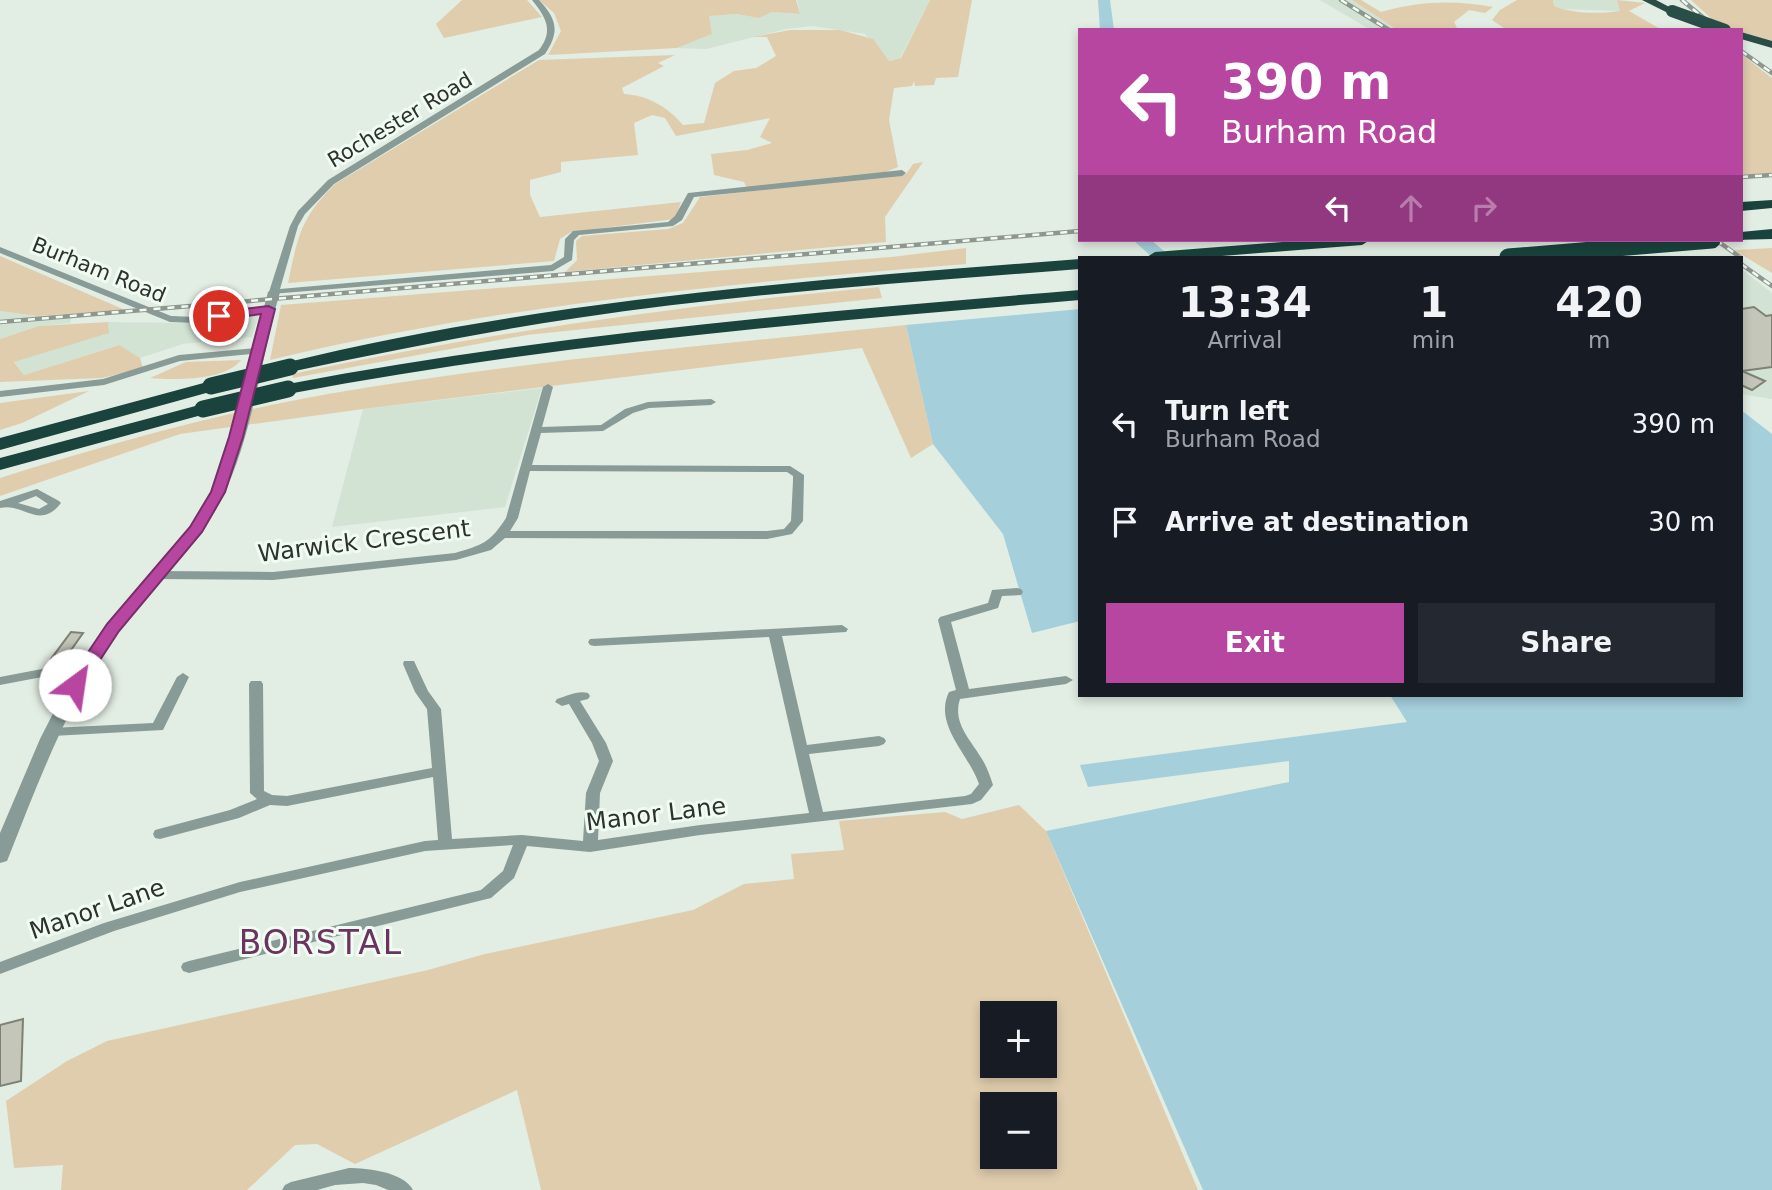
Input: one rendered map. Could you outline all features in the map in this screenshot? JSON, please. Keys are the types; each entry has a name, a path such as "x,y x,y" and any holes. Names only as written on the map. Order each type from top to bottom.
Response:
{"highway":[{"path":"1647,0 1719,28"},
{"path":"1745,36 1772,46"},
{"path":"1743,207 1772,204"},
{"path":"1743,237 1772,234"},
{"path":"1167,256 1338,242"},
{"path":"1520,256 1688,242"},
{"path":"0,444 289,367 528,321 741,293 1078,264"},
{"path":"0,464 203,409 368,372 536,346 1078,295"}],"street":[{"name":"Rochester Road","path":"274,292 294,226 301,213 331,182 542,52 553,33 550,15 535,0"},
{"path":"0,856 52,732 83,671 113,628 196,529 218,492 236,437 256,351 274,292 553,268 569,258 570,239 576,233 670,224 679,218 691,195 902,173"},
{"name":"Burham Road","path":"0,250 170,319 195,320 268,309"},
{"path":"0,394 104,382 179,358 256,351"},
{"name":"Warwick Crescent","path":"157,575 251,577 364,568 456,556 487,547 502,534 512,519 548,387"},
{"path":"537,430 603,428 628,411 648,405 711,402"},
{"path":"502,534 767,535 788,532 797,521 798,475 782,467 525,468"},
{"path":"1017,592 996,593 994,605 944,620 964,694 1066,680"},
{"path":"594,642 775,635 842,629"},
{"path":"775,635 817,818"},
{"path":"409,664 422,692 434,709 445,843"},
{"path":"0,681 63,669 83,671"},
{"path":"52,732 158,727 183,677"},
{"path":"256,684 257,793 269,800"},
{"name":"Manor Lane","path":"0,968 108,927 240,887 445,843 522,840 590,847 700,830 967,801 976,797 986,785 984,772 948,718 947,708 954,695 964,694"},
{"path":"572,699 606,761 593,793 590,847"},
{"path":"801,750 879,741"},
{"path":"160,834 234,814 269,800 299,799 439,771"},
{"path":"189,967 486,894 509,874 522,840"},
{"path":"291,1190 342,1176 360,1175 386,1178 404,1190"}],"shaded area":[{"path":"462,0 527,0 542,17 444,38 436,24"},
{"path":"539,0 796,0 800,14 772,12 759,18 736,14 709,16 712,34 677,48 548,55 561,31 554,13"},
{"path":"797,0 930,0 900,58 888,61 865,34 812,26 786,29 706,49 677,48 712,34 708,16 736,14 759,18 772,12 800,14"},
{"path":"930,0 972,0 958,77 936,78 934,85 915,86 914,81 912,86 894,88 889,120 898,167 883,173 747,188 744,182 714,175 711,154 747,150 772,143 760,137 770,118 676,136 665,118 652,115 634,123 638,155 561,162 561,172 530,180 530,195 540,217 681,202 675,219 571,232 560,239 554,261 288,283 307,218 335,184 539,60 675,55 658,63 664,66 622,88 624,94 656,103 683,125 704,123 715,83 734,71 756,68 776,56 767,37 753,37 790,30 840,30 873,39 889,61 901,58"},
{"path":"1320,0 1352,0 1399,28 1368,28"},
{"path":"1352,0 1361,0 1381,12 1437,3 1493,7 1485,13 1469,10 1454,22 1457,28 1395,28"},
{"path":"1517,0 1553,0 1554,6 1561,9 1595,13 1620,11 1617,0 1645,3 1629,11 1659,28 1504,28 1492,20 1500,10"},
{"path":"1553,0 1617,0 1620,11 1562,9 1554,6"},
{"path":"1691,0 1772,0 1772,43 1743,33 1743,28 1730,28 1716,23"},
{"path":"1743,56 1772,78 1772,173 1743,175"},
{"path":"923,162 885,217 886,242 565,272 577,260 576,241 582,236 668,229 683,223 700,197 906,174 913,164"},
{"path":"966,248 966,264 704,288 529,310 442,324 270,360 281,305 891,257"},
{"path":"1772,248 1772,273 1734,250"},
{"path":"0,256 125,310 37,316 0,311"},
{"path":"1743,271 1772,293 1772,399 1743,394"},
{"path":"879,287 882,298 527,335 293,378 292,374 584,322 731,302"},
{"path":"0,311 37,316 73,314 70,323 38,326 0,339"},
{"path":"259,314 252,337 183,344 140,358 118,345 24,375 14,361 108,333 108,322 183,323"},
{"path":"108,322 109,333 14,362 24,375 119,345 140,358 143,368 102,378 0,382 0,339 38,326"},
{"path":"906,325 933,444 911,458 862,348 180,434 0,496 0,478 162,431 328,394 544,363"},
{"path":"241,360 224,372 199,378 150,378 186,362"},
{"path":"542,388 505,507 332,527 363,409"},
{"path":"89,391 22,423 0,430 0,403"},
{"path":"1019,805 1046,831 1198,1190 541,1190 517,1090 355,1164 317,1144 295,1145 247,1190 61,1190 63,1165 14,1168 6,1101 67,1061 107,1041 428,970 485,954 693,910 744,884 794,879 791,854 844,850 839,821 945,812 962,819"}],"water":[{"path":"1078,309 1078,622 1032,633 1003,534 933,444 906,325"},
{"path":"1743,412 1772,434 1772,1190 1203,1190 1046,831 1289,782 1289,761 1088,787 1080,765 1407,722 1391,697 1743,697"}],"building":[{"path":"1754,307 1766,316 1772,315 1772,367 1743,371 1743,309"},
{"path":"1743,371 1765,381 1752,390 1743,386"},
{"path":"71,632 83,633 64,660 51,659"},
{"path":"23,1019 21,1081 0,1086 0,1025"}],"waterway":[{"path":"1104,0 1107,28"},
{"path":"1143,242 1161,256"}],"railway":[{"path":"1341,0 1386,28"},
{"path":"1682,0 1705,19"},
{"path":"1743,52 1772,73"},
{"path":"1743,177 1772,175"},
{"path":"0,322 1078,231"},
{"path":"1719,242 1739,256"},
{"path":"1743,265 1772,286"}],"district":[{"name":"BORSTAL","path":"321,942"}],"route":[{"path":"75,685 113,628 196,529 218,492 236,437 268,309 219,316"}]}
